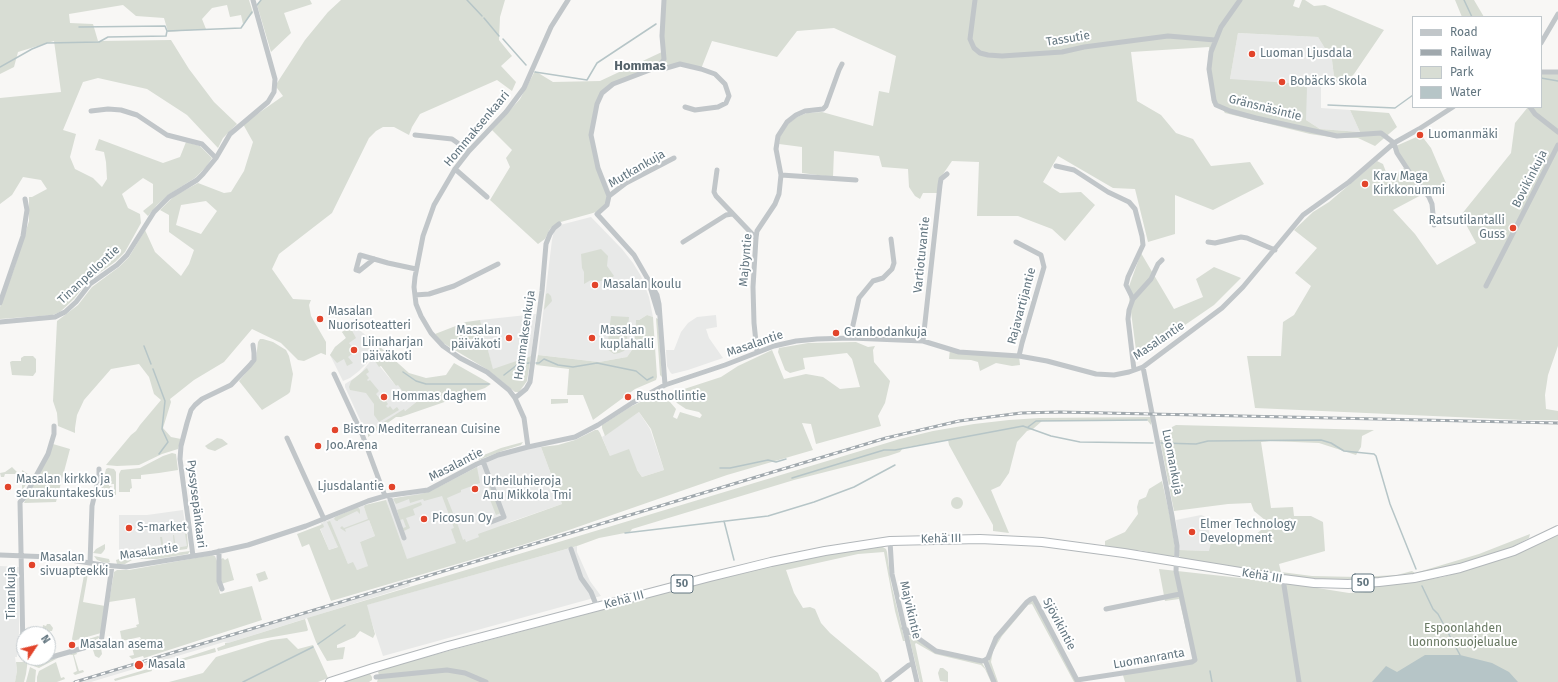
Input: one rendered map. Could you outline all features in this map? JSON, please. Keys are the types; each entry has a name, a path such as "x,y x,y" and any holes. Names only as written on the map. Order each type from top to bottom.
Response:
{"highway":[{"name":"Kehä III","path":"330,682 373,668 597,607 771,562 832,550 890,542 957,539 1035,542 1084,547 1283,579 1314,583 1348,584 1414,578 1476,564 1514,551 1558,530"}],"street":[{"name":"Tinanpellontie","path":"0,322 55,317 76,302 90,284 117,265 127,255 147,221 163,203 174,194 197,180 216,158 230,134 268,102 275,87 275,79 253,0"},
{"name":"Hommaksenkaari","path":"515,398 509,390 496,379 442,346 431,333 416,304 416,269 423,236 434,205 455,169 469,151 506,112 524,88 551,27 568,0"},
{"path":"664,0 662,36 664,59 662,64 613,84 602,93 597,104 591,135 598,168 609,196 607,205 597,214 625,243 634,255 648,276 657,295 664,385"},
{"name":"Tassutie","path":"975,0 970,39 974,48 980,53 988,55 1002,56 1062,52 1084,47 1168,36 1215,40"},
{"name":"Gränsnäsintie","path":"1240,0 1221,28 1211,52 1209,69 1216,104 1230,111 1337,136 1381,133 1394,143"},
{"path":"1542,41 1558,14"},
{"path":"655,68 663,69 680,64 689,66 715,74 725,84 729,96 726,103 718,107 695,110 685,107"},
{"name":"Majbyntie","path":"757,352 754,328 753,287 756,238 779,194 781,175 778,160 778,136 787,122 796,115 806,111 823,109 828,102 842,64"},
{"path":"1542,72 1558,72"},
{"name":"Masalantie","path":"0,555 51,557 112,566 138,566 219,551 278,536 324,519 360,503 387,496 428,490 483,461 498,455 568,439 583,433 664,385 725,365 757,352 796,341 817,338 851,338 923,341 959,352 1019,356 1047,361 1096,374 1114,375 1134,370 1143,367 1222,308 1243,287 1303,215 1349,182 1394,143 1451,108"},
{"path":"1531,108 1535,114 1558,132"},
{"path":"91,111 108,109 121,110 137,115 167,135 202,144 216,158"},
{"path":"415,135 452,140 469,151"},
{"path":"1394,143 1397,153 1412,176 1429,197 1432,204 1434,224"},
{"name":"Bovikinkuja","path":"1486,286 1558,145"},
{"name":"Mutkankuja","path":"609,196 626,183 674,158"},
{"path":"1056,166 1074,170 1108,192 1129,202 1134,207 1143,245 1128,277 1126,285 1133,299"},
{"path":"455,169 487,197"},
{"path":"717,170 714,192 716,196 756,238"},
{"name":"Vartiotuvantie","path":"923,341 940,185 941,179 947,174"},
{"path":"781,175 856,180"},
{"path":"0,303 23,236 27,214 25,199"},
{"path":"683,242 726,215 732,214"},
{"name":"Hommaksenkuja","path":"515,398 526,389 530,382 542,291 546,244 550,234 559,224"},
{"path":"1208,242 1215,243 1241,237 1247,238 1275,250"},
{"path":"851,338 859,298 873,282 883,278 892,269 894,263 891,239"},
{"name":"Rajavartijantie","path":"1016,242 1041,255 1044,267 1019,356"},
{"path":"374,259 416,269"},
{"path":"1134,370 1128,310 1133,299 1151,279 1158,264 1162,260"},
{"path":"415,295 429,294 454,286 498,264"},
{"name":"Pyssysepänkaari","path":"193,556 180,459 180,446 191,410 202,399 231,385 254,360 253,345"},
{"name":"Luomankuja","path":"1143,367 1172,516 1177,546 1176,562"},
{"path":"334,374 362,434 404,538"},
{"path":"515,398 524,418 528,447"},
{"name":"Tinankuja","path":"23,626 20,502 24,498 48,454 53,438 54,426"},
{"path":"287,438 324,519"},
{"path":"483,461 504,517 491,522"},
{"path":"90,563 92,506 99,477 99,469"},
{"name":"Majvikintie","path":"890,542 892,574 911,664 917,682"},
{"path":"571,549 581,578 593,596 597,607"},
{"path":"219,551 219,581 222,589"},
{"name":"Luomanranta","path":"1078,681 1192,662 1195,657 1180,594 1176,562"},
{"path":"56,656 101,643 112,566"},
{"path":"1283,579 1299,682"},
{"path":"1106,609 1180,594"},
{"name":"Sjövikintie","path":"985,660 988,658 996,638 1027,602 1034,598 1078,681"},
{"path":"904,628 936,651 982,661 985,660 994,682"},
{"path":"887,682 911,664"},
{"path":"373,668 375,680 447,670 465,673 486,682"}],"shaded area":[{"name":"Bobäcks skola","path":"1238,33 1318,37 1332,60 1335,85 1321,87 1321,108 1350,110 1360,132 1320,129 1230,79"},
{"name":"Masalan koulu","path":"591,217 622,249 633,263 641,276 649,297 653,317 647,315 639,320 636,320 634,347 627,357 599,362 538,355 554,231 560,225"},
{"name":"Masalan päiväkoti","path":"536,314 531,356 493,370 480,320"},
{"path":"716,315 717,327 706,329 709,338 723,358 672,374 667,366 666,350 674,350 681,332 688,323 697,317"},
{"name":"Liinaharjan päiväkoti","path":"353,325 378,345 367,363 350,378 343,381 330,355 335,347 346,338 342,332"},
{"name":"Hommas daghem","path":"373,358 396,386 405,379 420,399 405,411 404,410 369,432 367,435 345,384 359,375"},
{"path":"639,412 650,429 664,470 642,477 637,470 610,456 602,437"},
{"path":"541,447 562,504 510,522 409,573 386,500 431,491 495,458 517,451"},
{"path":"367,504 364,507 375,536 360,542 369,566 357,570 348,564 340,546 329,550 320,528 321,523"},
{"path":"183,510 188,547 119,556 119,515 147,515"},
{"path":"1201,515 1207,520 1211,543 1210,551 1179,550 1176,520"},
{"path":"577,546 577,552 590,581 601,596 383,656 366,605"},
{"path":"0,566 19,567 19,626 16,626 15,657 17,671 15,682 0,682"},
{"path":"408,579 410,586 228,643 224,642 91,682 71,682 363,594"}],"green space":[{"path":"0,0 249,0 253,13 243,24 241,15 230,17 227,5 212,8 202,19 206,29 168,32 164,18 136,16 123,5 69,14 70,23 93,24 98,41 171,40 189,69 214,102 237,124 223,138 218,148 187,115 147,89 98,78 83,82 63,130 76,134 70,157 75,169 93,178 102,187 107,179 106,162 104,152 95,150 99,139 163,163 180,157 186,142 200,146 212,158 207,166 195,178 168,195 148,216 143,211 153,203 153,184 143,178 122,194 128,208 140,214 141,223 125,252 115,262 88,281 74,299 60,312 53,315 0,319 0,307 29,221 29,197 32,197 47,189 41,180 23,177 12,195 0,204 0,98 61,92 54,41 18,52 14,67 0,74"},
{"path":"261,0 310,0 312,4 284,13 291,33 271,52 257,5"},
{"path":"341,0 505,0 500,17 499,40 512,56 501,66 516,82 512,91 497,80 420,114 409,135 394,127 383,127 376,131 369,138 332,213 279,254 272,269 293,299 311,300 309,305 311,316 326,342 326,355 321,353 304,361 298,360 281,343 252,329 224,362 194,380 170,399 171,402 163,428 171,437 181,439 178,449 162,454 139,465 106,465 161,400 154,394 149,377 139,364 111,369 84,400 77,415 75,433 58,426 57,413 53,401 57,321 78,305 92,287 119,267 129,257 145,230 155,252 181,276 189,264 194,250 169,232 169,215 160,210 174,196 198,183 224,193 231,192 244,171 253,142 243,124 283,96 277,88 277,83 305,40 328,12","holes":["206,201 217,211 201,234 176,225 181,205"]},
{"path":"664,0 1295,0 1293,6 1299,8 1302,0 1305,0 1314,6 1325,5 1384,30 1354,74 1346,82 1335,85 1332,60 1318,37 1238,33 1230,79 1304,84 1307,88 1306,120 1320,129 1360,132 1350,110 1389,113 1397,127 1375,146 1358,138 1337,138 1310,134 1225,113 1221,107 1212,103 1209,47 1131,52 1137,101 1161,115 1176,133 1193,139 1211,166 1250,162 1264,184 1213,210 1175,195 1175,234 1148,242 1135,189 1113,188 1058,156 1043,182 1060,193 1081,192 1095,205 1065,241 1052,229 1018,216 977,216 979,162 952,161 941,177 937,193 923,193 920,199 915,196 909,187 908,169 882,167 879,156 834,151 833,177 802,173 802,147 779,144 780,136 788,124 797,117 807,113 822,112 873,126 879,91 889,93 896,56 834,28 797,31 777,57 712,41 701,69 680,64 655,68 613,84 602,93 591,135 598,168 609,196 607,205 601,210 593,213 557,223 550,229 545,239 538,244 490,200 510,167 506,158 512,150 492,130 520,99 535,71 553,82 600,81 664,51"},
{"path":"1455,0 1474,0 1483,16 1462,16"},
{"path":"1542,74 1558,74 1558,346 1548,375 1545,395 1546,409 1558,411 1558,420 1522,420 1255,408 1247,356 1281,356 1283,322 1294,315 1311,286 1295,273 1317,248 1294,230 1313,212 1329,202 1377,161 1383,164 1389,180 1404,168 1425,193 1393,210 1415,234 1437,265 1476,243 1461,215 1511,153 1515,123 1527,108 1542,108"},
{"path":"1421,135 1431,148 1446,183 1430,190 1426,189 1413,174 1398,152 1396,146"},
{"path":"601,249 608,256 607,266 614,276 610,279 596,282 591,280 584,284 581,254"},
{"path":"1141,253 1174,309 1203,297 1196,279 1214,267 1241,278 1214,305 1137,358 1128,289"},
{"path":"548,293 551,296 552,301 544,310 546,294"},
{"path":"647,315 653,317 656,380 635,389 593,420 583,395 567,395 569,369 536,365 538,355 599,362 627,357 634,347 636,320 639,320"},
{"path":"611,316 629,317 626,348 624,351 614,354 607,349"},
{"path":"656,318 658,319 662,377 660,375"},
{"path":"480,320 493,369 531,356 527,381 519,392 515,392 488,370 443,343 435,334 466,322"},
{"path":"350,327 356,338 349,343 352,347 351,348 355,351 348,357 353,363 347,366 344,359 337,363 330,355 335,347 346,338 342,332"},
{"path":"260,339 273,342 286,350 293,374 290,392 262,410 239,381 256,358 258,342"},
{"path":"856,342 868,347 875,346 873,350 874,362 890,381 885,403 878,416 881,426 816,444 811,424 802,423 813,450 727,475 522,545 331,601 309,544 302,547 297,534 323,524 324,527 320,529 329,550 338,547 327,522 330,521 348,564 353,562 357,570 368,566 360,542 375,536 369,520 345,529 346,532 340,528 342,526 344,528 368,519 364,507 365,505 386,500 407,559 456,543 451,529 454,528 442,496 410,503 409,499 396,504 393,499 431,491 477,467 480,483 461,490 461,492 447,498 455,518 470,513 468,516 456,520 463,540 465,539 466,542 479,537 478,534 562,504 541,447 558,445 575,440 598,430 610,456 629,449 637,470 642,477 664,470 651,429 639,412 605,436 602,425 630,407 659,393 664,395 676,409 673,417 677,419 680,412 700,418 702,415 699,412 686,409 677,403 673,398 672,393 721,377 738,366 772,350 784,379 806,374 823,377 840,389 860,387 852,359 847,353 803,358 805,369 790,373 785,370 778,352 779,348 808,343"},
{"path":"380,347 409,373 426,378 446,375 454,363 491,384 485,388 401,417 396,417 368,437 368,432 404,409 405,411 420,399 416,394 409,400 381,366 379,367 373,358"},
{"path":"950,349 1019,356 1020,365 1012,366 996,363 980,371 978,362 971,360 949,359"},
{"path":"24,356 33,356 36,359 36,372 33,376 12,375 10,362 21,361 21,358"},
{"path":"367,368 369,372 366,374 369,378 367,380 370,380 379,391 376,394 380,399 383,397 388,404 386,406 388,408 390,406 393,410 397,407 399,410 379,422 374,415 374,404 366,393 350,390 349,387 351,381"},
{"path":"551,399 568,399 568,403 551,404"},
{"path":"1151,417 1151,425 1147,420 1042,421 1033,429 1027,431 1017,442 1009,473 1000,486 991,490 1009,533 993,531 993,525 949,445 948,440 903,448 900,452 888,456 794,480 632,529 630,532 599,538 577,546 367,605 375,634 373,638 360,631 355,637 337,645 337,648 345,647 343,659 327,661 316,642 307,618 900,439 933,431 974,424 1039,418"},
{"path":"1176,425 1374,430 1362,436 1361,447 1356,455 1319,443 1261,442 1271,508 1293,507 1294,516 1311,516 1323,522 1325,551 1279,564 1281,572 1312,576 1358,577 1397,575 1412,571 1415,573 1479,554 1530,534 1529,538 1509,549 1457,566 1413,575 1359,580 1324,580 1289,577 1216,566 1181,558 1178,555 1179,550 1209,551 1211,543 1220,545 1254,536 1267,525 1265,520 1254,511 1251,503 1228,504 1174,511 1160,440 1165,440 1172,427"},
{"path":"217,438 222,439 228,444 215,451 208,449 205,446"},
{"path":"523,442 521,445 479,460 478,459 479,457 501,448"},
{"path":"53,444 70,449 56,502 24,503"},
{"path":"172,453 176,454 178,470 141,475 141,479 131,479 132,488 130,489 130,492 119,492 119,474 121,470 140,468"},
{"path":"12,467 17,474 5,474 4,477 1,477 0,473 5,472"},
{"path":"106,469 114,469 116,472 116,495 114,495 114,484 109,484 109,486 113,486 110,487 110,490 113,491 108,491 108,495 106,494 99,496"},
{"path":"22,470 31,476 22,491"},
{"path":"1162,481 1171,521 1175,548 1174,556 1139,550 1122,550 1105,547 1105,541 1125,532 1138,514 1137,507 1139,500 1146,497 1149,489"},
{"path":"489,487 501,513 496,515 489,497 486,498 484,494 491,494"},
{"path":"959,497 962,498 962,508 955,509 952,508 951,501 952,498"},
{"path":"421,502 422,505 413,509 415,515 406,518 410,528 404,531 403,528 406,527 403,519 400,520 397,510"},
{"path":"358,507 360,514 357,511 338,521 334,519 335,517"},
{"path":"185,534 187,534 188,546 187,549 144,555 143,552 162,550 160,537 162,537 164,549 174,548 173,535 176,548 187,546"},
{"name":"Espoonlahden luonnonsuojelualue","path":"1558,534 1558,682 1125,682 1122,672 1193,659 1179,599 1165,601 1159,569 1286,583 1349,593 1366,592 1369,587 1443,577 1477,567 1526,550"},
{"path":"105,544 105,549 101,554 93,553 96,549"},
{"path":"881,546 886,549 887,552 891,583 905,641 903,641 895,611 884,552 858,554 786,570 794,593 803,608 810,607 815,609 821,623 830,633 878,673 882,682 377,682 379,675 378,672 381,669 736,574 817,556"},
{"path":"190,551 188,554 157,559 135,559 136,558"},
{"path":"142,552 142,556 122,557 122,555"},
{"path":"212,555 215,556 217,561 220,594 252,586 262,620 144,658 143,656 132,659 129,656 134,655 131,643 141,639 140,637 122,641 120,631 137,627 136,625 139,624 135,598 109,602 114,572 117,570 129,570"},
{"path":"94,556 109,559 110,562 102,562 97,560"},
{"path":"223,558 225,560 228,558 234,580 221,584 221,559"},
{"path":"116,560 132,560 125,564 117,564"},
{"path":"89,568 83,602 105,606 101,633 73,641 72,639 85,569"},
{"path":"265,571 268,579 259,582 256,574"},
{"path":"1033,600 1077,682 1074,682 1032,604 1028,605 1002,636 993,651 991,662 998,682 996,682 988,662 997,640 1029,602"},
{"path":"305,619 307,631 256,640 218,651 217,648 225,645 225,643"},
{"path":"910,635 935,652 982,663 994,682 991,682 985,669 981,665 935,654 916,643 923,682 920,682 909,637"},
{"path":"98,636 100,637 92,643 80,644 79,642"},
{"path":"287,638 298,649 313,645 328,678 318,682 169,682 203,673 216,657 271,640"},
{"path":"96,646 101,648 102,654 99,658 95,656 93,650"},
{"path":"215,648 216,652 182,661 181,659"},
{"path":"76,652 77,654 74,655 79,671 83,670 84,672 75,675 73,673 77,671 73,655 69,655"},
{"path":"179,659 180,662 154,670 153,667"},
{"path":"56,662 61,678 64,677 65,679 57,682 37,682 39,671 48,666 56,666"},
{"path":"16,666 27,666 24,682 15,682"},
{"path":"30,667 36,670 35,682 26,682"},
{"path":"151,668 152,671 115,681 114,679"},
{"path":"940,668 943,668 948,672 948,682 940,681 938,673"},
{"path":"367,673 372,677 372,680 369,682 342,682"}],"water":[{"path":"1425,655 1460,655 1492,663 1509,672 1518,682 1372,682 1386,666 1397,672"}],"waterway":[{"path":"257,5 261,0"},
{"path":"467,0 482,16"},
{"path":"1464,0 1472,16"},
{"path":"0,67 32,49 47,43 99,42 108,37 166,36 167,31 241,28 252,12"},
{"path":"484,18 499,36"},
{"path":"535,72 587,80 597,63 656,24"},
{"path":"79,27 165,26 167,31"},
{"path":"503,39 526,65"},
{"path":"1542,78 1558,81"},
{"path":"1328,105 1395,108 1412,96"},
{"path":"144,346 151,364"},
{"path":"536,363 539,363 544,359 558,365 573,367 597,363 636,371 647,380 653,377"},
{"path":"504,375 517,365 529,363"},
{"path":"153,369 165,401 162,429 168,442 159,454"},
{"path":"403,372 416,381 426,384 489,384"},
{"path":"1028,427 1036,421 1147,420"},
{"path":"792,478 884,450 895,450 1023,426 1051,436 1080,442 1153,443"},
{"path":"1161,443 1196,444 1208,441 1321,440 1331,443 1344,451 1374,454 1376,456 1390,504 1416,569"},
{"path":"720,468 730,468 768,460 776,462 786,459"},
{"path":"625,533 768,516 814,502 854,487 895,465"},
{"path":"724,521 734,560"},
{"path":"1422,586 1433,609 1438,614 1460,655"},
{"path":"318,644 345,625"},
{"path":"243,682 313,647"},
{"path":"1210,671 1212,682"}],"railway":[{"path":"75,682 886,438 959,421 1021,413 1060,412 1558,423"}],"place":[{"name":"Luoman Ljusdala","path":"1252,54"},
{"name":"Bobäcks skola","path":"1282,82"},
{"name":"Luomanmäki","path":"1420,135"},
{"name":"Krav Maga Kirkkonummi","path":"1365,184"},
{"name":"Ratsutilantalli Guss","path":"1513,228"},
{"name":"Masalan koulu","path":"595,285"},
{"name":"Masalan Nuorisoteatteri","path":"320,319"},
{"name":"Granbodankuja","path":"836,333"},
{"name":"Masalan päiväkoti","path":"509,338"},
{"name":"Masalan kuplahalli","path":"592,338"},
{"name":"Liinaharjan päiväkoti","path":"354,350"},
{"name":"Hommas daghem","path":"384,397"},
{"name":"Rusthollintie","path":"628,397"},
{"name":"Bistro Mediterranean Cuisine","path":"335,430"},
{"name":"Joo.Arena","path":"318,446"},
{"name":"Masalan kirkko ja seurakuntakeskus","path":"8,487"},
{"name":"Ljusdalantie","path":"392,487"},
{"name":"Urheiluhieroja Anu Mikkola Tmi","path":"475,489"},
{"name":"Picosun Oy","path":"424,519"},
{"name":"S-market","path":"129,528"},
{"name":"Elmer Technology Development","path":"1192,532"},
{"name":"Masalan sivuapteekki","path":"32,565"},
{"name":"Masalan asema","path":"72,645"},
{"name":"Masala","path":"139,665"}],"district":[{"name":"Hommas","path":"640,66"}]}
